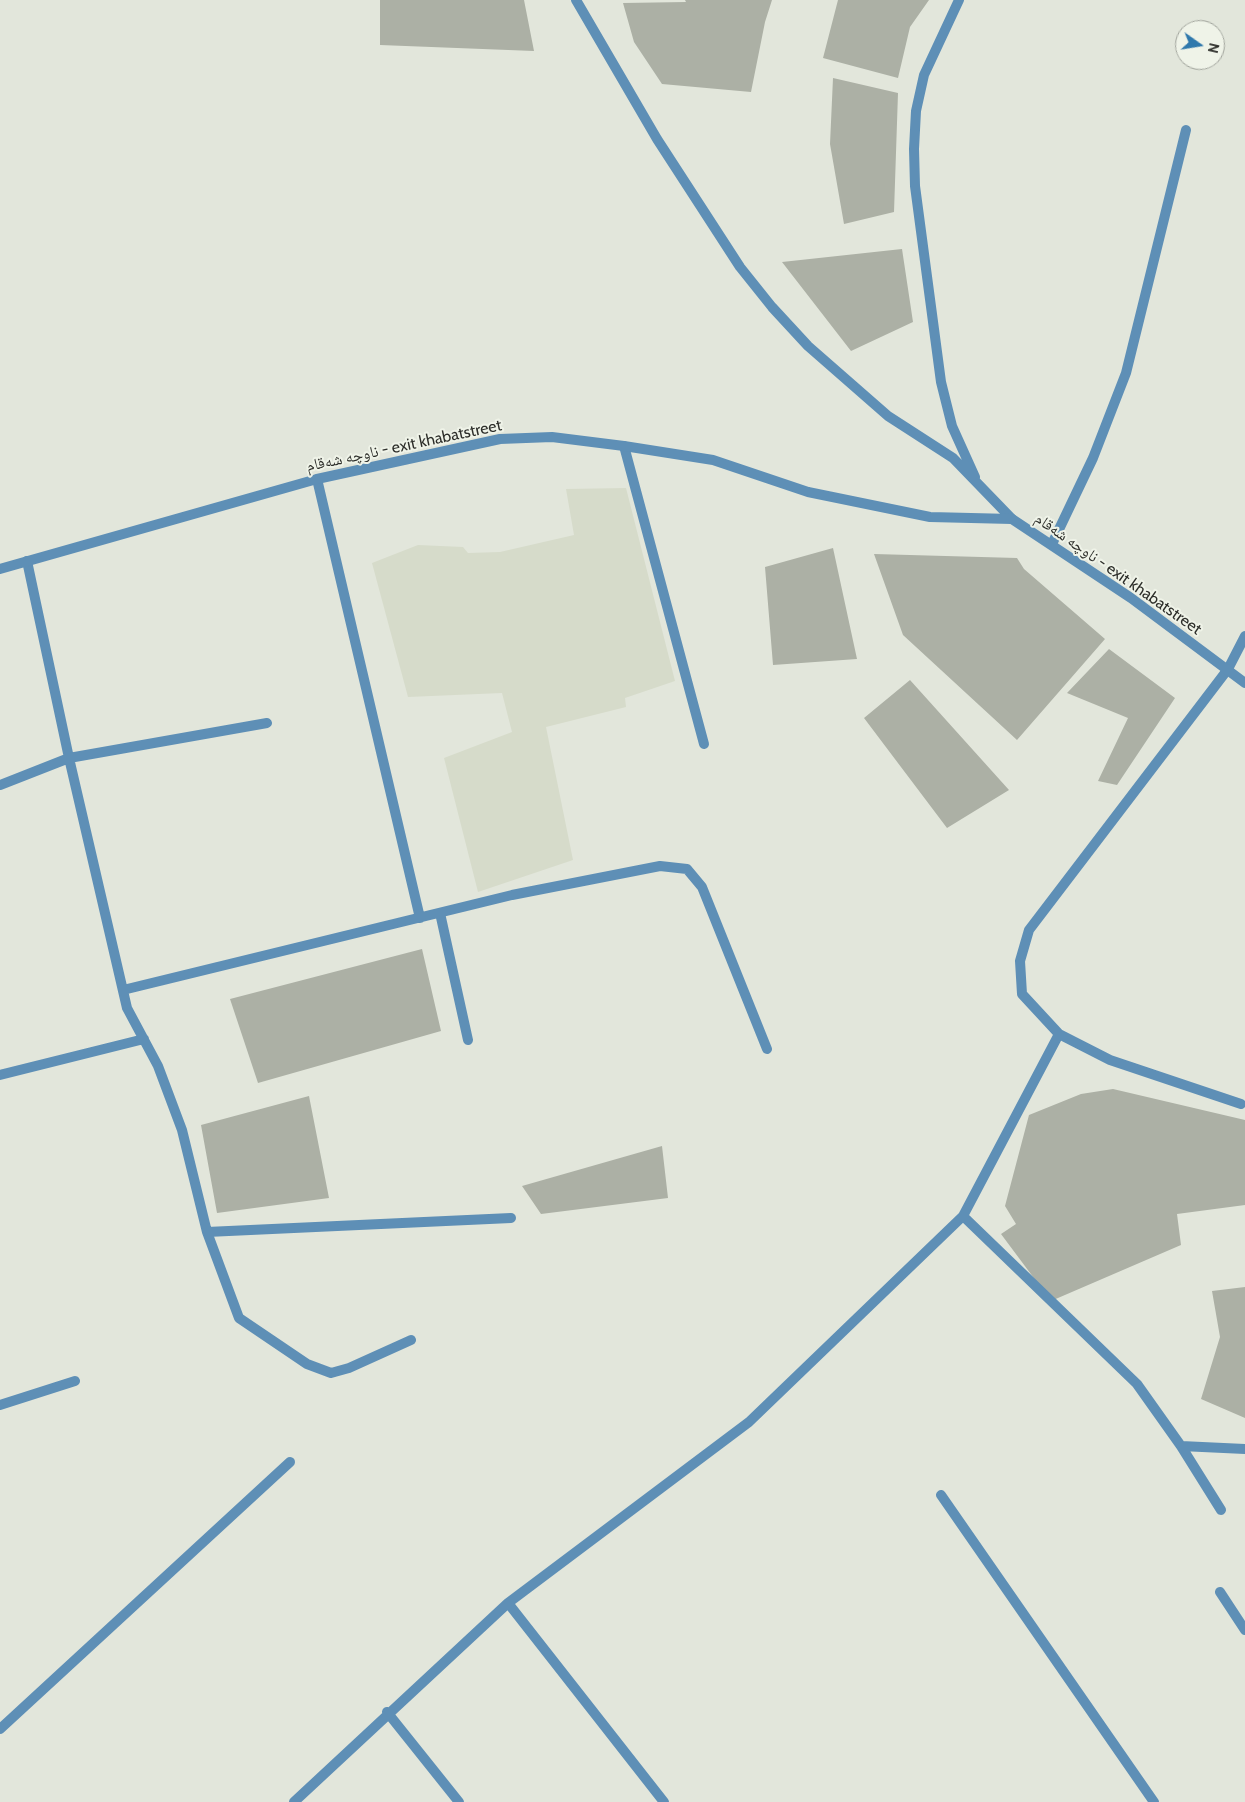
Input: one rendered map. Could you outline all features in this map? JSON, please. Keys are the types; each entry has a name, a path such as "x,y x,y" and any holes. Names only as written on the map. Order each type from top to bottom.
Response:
{"street":[{"path":"576,0 662,147 740,267 772,307 808,346 888,416 953,458 1012,519"},
{"path":"959,0 924,75 916,111 915,186 941,382 952,426 977,483"},
{"path":"1052,544 1093,458 1126,373 1186,130"},
{"name":"ناوچە شەقام - exit khabatstreet","path":"0,569 317,479 500,439 552,437 713,460 808,492 930,517 1012,519 1052,544 1245,683"},
{"path":"624,446 704,744"},
{"path":"317,479 420,918"},
{"path":"26,561 127,1008 158,1066 182,1130 207,1232 239,1318 307,1364 331,1374 411,1340"},
{"path":"1241,1104 1110,1060 1059,1034 1022,994 1020,962 1029,930 1228,669 1245,636"},
{"path":"0,785 69,758 267,723"},
{"path":"123,990 512,895 660,866 687,869 702,887 767,1049"},
{"path":"440,913 468,1040"},
{"path":"294,1802 387,1712 508,1603 748,1422 963,1216 1059,1034"},
{"path":"0,1075 144,1039"},
{"path":"963,1216 1137,1384 1181,1446 1221,1510"},
{"path":"207,1232 511,1218"},
{"path":"0,1405 75,1381"},
{"path":"1181,1446 1245,1449"},
{"path":"0,1729 290,1462"},
{"path":"941,1495 1154,1802"},
{"path":"1220,1592 1245,1630"},
{"path":"508,1603 664,1802"},
{"path":"387,1712 459,1802"}],"shaded area":[{"path":"626,488 675,681 625,698 626,707 546,727 573,860 478,892 444,758 512,732 502,693 408,697 372,563 418,545 463,547 468,553 500,552 574,535 566,489"}],"building":[{"path":"380,0 524,0 534,51 380,45"},
{"path":"685,0 772,0 765,22 751,92 662,84 634,42 623,3 686,2"},
{"path":"838,0 929,0 910,27 898,78 823,58"},
{"path":"833,78 898,93 894,212 844,224 830,144"},
{"path":"902,249 913,322 851,351 782,262"},
{"path":"833,548 857,659 773,665 765,567"},
{"path":"874,554 1017,558 1024,569 1105,639 1017,740 903,635"},
{"path":"1109,649 1175,698 1117,785 1098,781 1128,718 1067,693"},
{"path":"910,680 1009,790 947,828 864,718"},
{"path":"422,949 441,1031 258,1083 230,999"},
{"path":"1113,1089 1245,1120 1245,1205 1177,1214 1181,1245 1051,1301 1001,1234 1016,1224 1005,1206 1029,1115 1081,1094"},
{"path":"309,1096 329,1198 217,1213 201,1125"},
{"path":"662,1146 668,1198 541,1214 522,1186"},
{"path":"1245,1287 1245,1418 1201,1399 1220,1337 1212,1291"}]}
